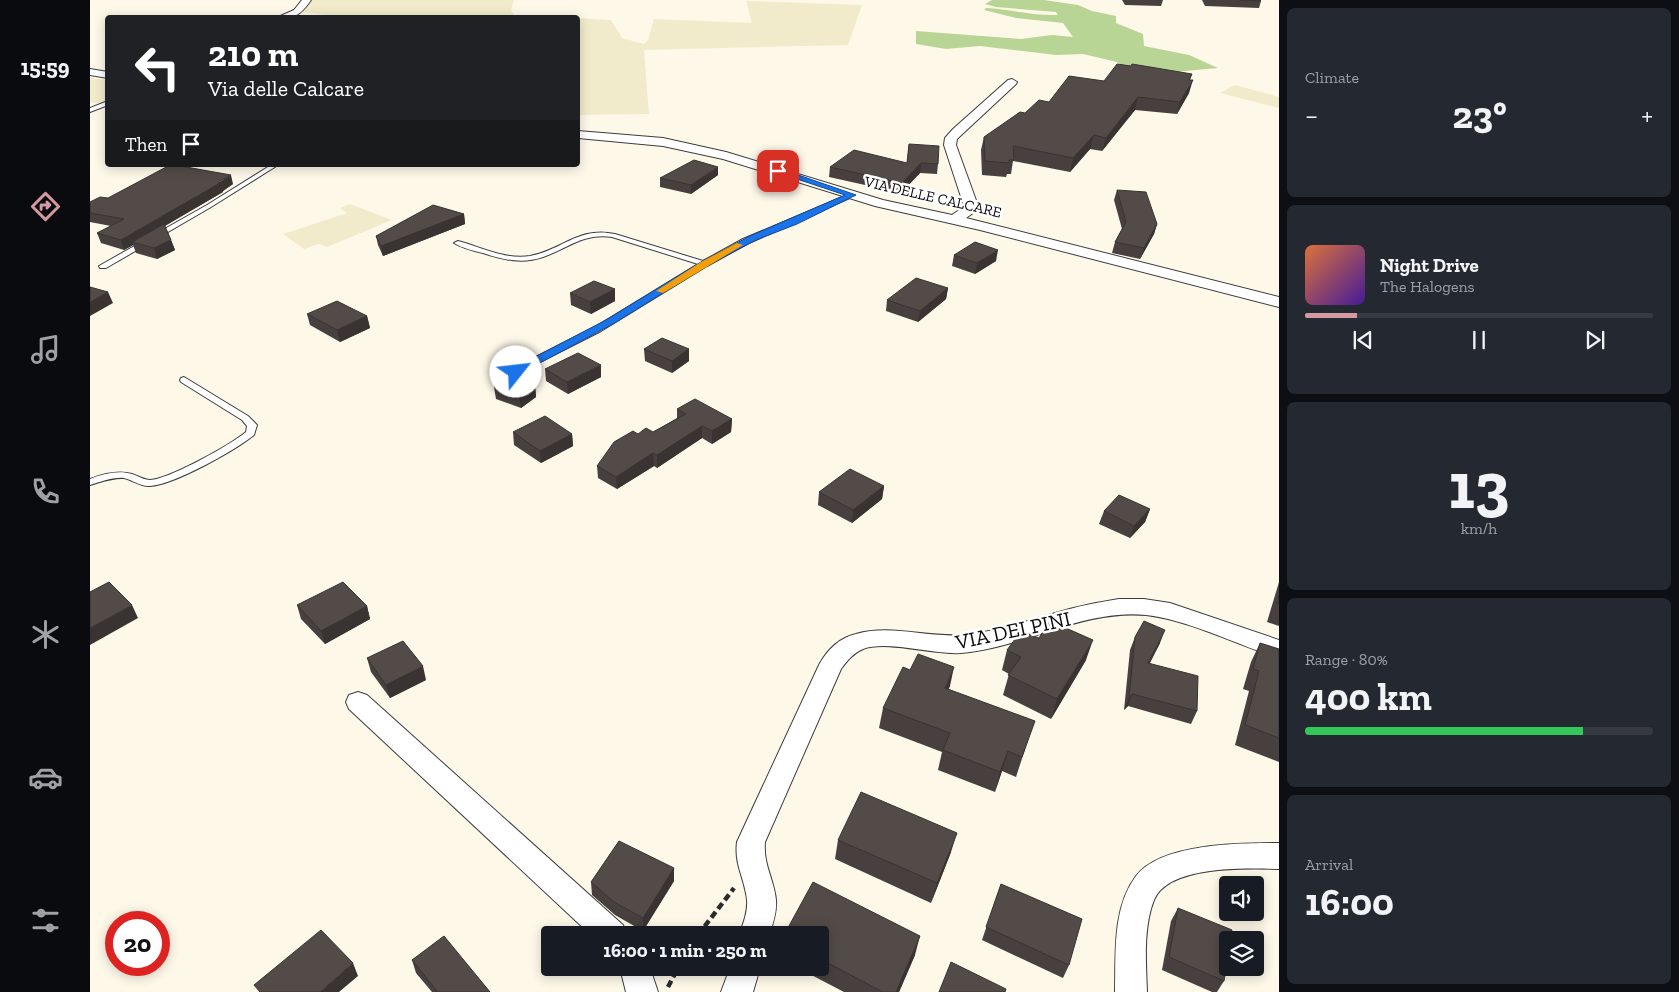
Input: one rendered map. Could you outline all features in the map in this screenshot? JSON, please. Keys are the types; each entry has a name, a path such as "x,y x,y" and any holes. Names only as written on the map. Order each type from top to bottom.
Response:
{"street":[{"path":"288,15 297,12 307,0"},
{"path":"90,72 105,74"},
{"path":"956,219 968,210 970,203 950,148 951,138 954,133 1012,82"},
{"name":"VIA DELLE CALCARE","path":"580,135 676,145 762,166 852,195 956,219 1279,302"},
{"name":"VIA DEI PINI","path":"757,926 762,908 762,898 751,866 749,855 751,842 831,665 837,654 852,642 882,638 936,644 963,644 1108,608 1135,606 1170,610 1279,649"},
{"path":"358,702 602,926"},
{"path":"1131,992 1132,934 1135,916 1139,900 1151,880 1173,867 1194,862 1250,856 1279,856"},
{"path":"637,976 642,992"},
{"path":"737,992 742,976"}],"lane":[{"path":"90,110 105,104"},
{"path":"103,266 209,206 271,167"},
{"path":"526,388 514,380 514,374 519,369 604,325 704,264 753,238 794,222 852,195"},
{"path":"458,243 510,258 526,259 539,256 585,234 599,232 704,264"},
{"path":"90,482 109,476 126,475 139,481 156,482 172,476 241,441 252,433 252,425 246,418 184,380"}],"path":[{"path":"705,926 751,866"},
{"path":"665,992 674,976"}],"shaded area":[{"path":"312,0 514,0 511,10 514,15 328,15 302,12"},
{"path":"746,1 862,5 848,45 644,50 649,114 580,115 580,18 611,20 622,38 644,44 648,40 654,19 752,23"},
{"path":"90,78 105,80 105,101 99,104 90,102"},
{"path":"1235,85 1279,97 1279,108 1220,93"},
{"path":"350,204 392,220 327,247 319,244 304,249 283,234 347,213 340,208"}],"green space":[{"path":"992,0 1044,0 1078,5 1092,11 1116,16 1116,23 1143,34 1144,46 1189,55 1218,68 1174,72 1127,69 1117,62 1083,54 1056,55 980,46 946,49 916,44 916,31 1021,39 1052,35 1073,37 1063,23 1016,18 984,10 986,8 1058,15 1056,12 996,7 985,4"}],"building":[{"path":"1117,64 1131,66 1132,64 1192,74 1189,80 1193,80 1180,102 1138,97 1106,138 1094,135 1073,158 1013,146 1014,160 1009,160 1009,163 985,161 984,137 1020,112 1025,113 1039,100 1049,102 1069,76 1104,81"},
{"path":"909,144 939,146 938,164 921,163 902,183 830,167 854,150 907,163"},
{"path":"694,160 718,167 691,185 660,178"},
{"path":"166,167 186,167 231,175 121,240 97,233 124,219 90,213 90,202 100,197 108,198"},
{"path":"1117,190 1146,192 1157,224 1144,248 1115,242 1126,222"},
{"path":"433,205 464,214 381,246 376,236"},
{"path":"164,224 171,240 154,248 132,242"},
{"path":"975,242 998,250 977,263 954,255"},
{"path":"916,278 948,288 920,311 887,300"},
{"path":"594,281 615,289 590,302 570,293"},
{"path":"90,287 108,292 90,302"},
{"path":"337,301 367,316 337,330 307,314"},
{"path":"662,338 689,349 672,361 644,349"},
{"path":"578,353 601,365 567,382 545,369"},
{"path":"510,375 535,385 519,396 494,387"},
{"path":"695,399 732,419 712,431 702,426 657,455 653,453 616,477 597,466 614,442 633,431 638,434 646,428 653,432 686,414 677,409"},
{"path":"545,416 572,434 540,451 513,432"},
{"path":"850,469 884,486 853,510 819,492"},
{"path":"1119,495 1150,509 1134,526 1104,511"},
{"path":"109,582 132,605 90,628 90,592"},
{"path":"343,582 367,606 321,631 297,605"},
{"path":"1050,621 1093,640 1057,699 1008,675 1021,657 1007,650 1021,631 1039,638"},
{"path":"1144,621 1165,630 1148,663 1198,676 1197,711 1132,694 1129,698 1135,637"},
{"path":"403,641 423,666 386,685 367,658"},
{"path":"1260,643 1279,649 1279,738 1245,725 1259,671 1253,669"},
{"path":"918,654 954,667 945,688 1035,721 1022,757 1008,751 1000,772 943,750 950,733 883,708 903,667 910,670"},
{"path":"861,792 957,833 937,883 838,840"},
{"path":"619,841 674,868 643,918 614,902 591,882"},
{"path":"813,882 920,936 896,992 883,992 829,964 829,926 789,926"},
{"path":"1001,884 1082,919 1069,965 986,927"},
{"path":"1178,908 1232,930 1219,931 1219,976 1225,976 1224,981 1169,957"},
{"path":"321,930 353,963 320,992 260,992 254,985"},
{"path":"444,936 490,992 436,992 412,960"},
{"path":"951,962 1006,989 1005,992 939,992"}],"slow traffic":[{"path":"660,291 739,245"}],"route":[{"path":"516,372 610,322 704,264 753,238 776,230 852,195 778,171"}]}
